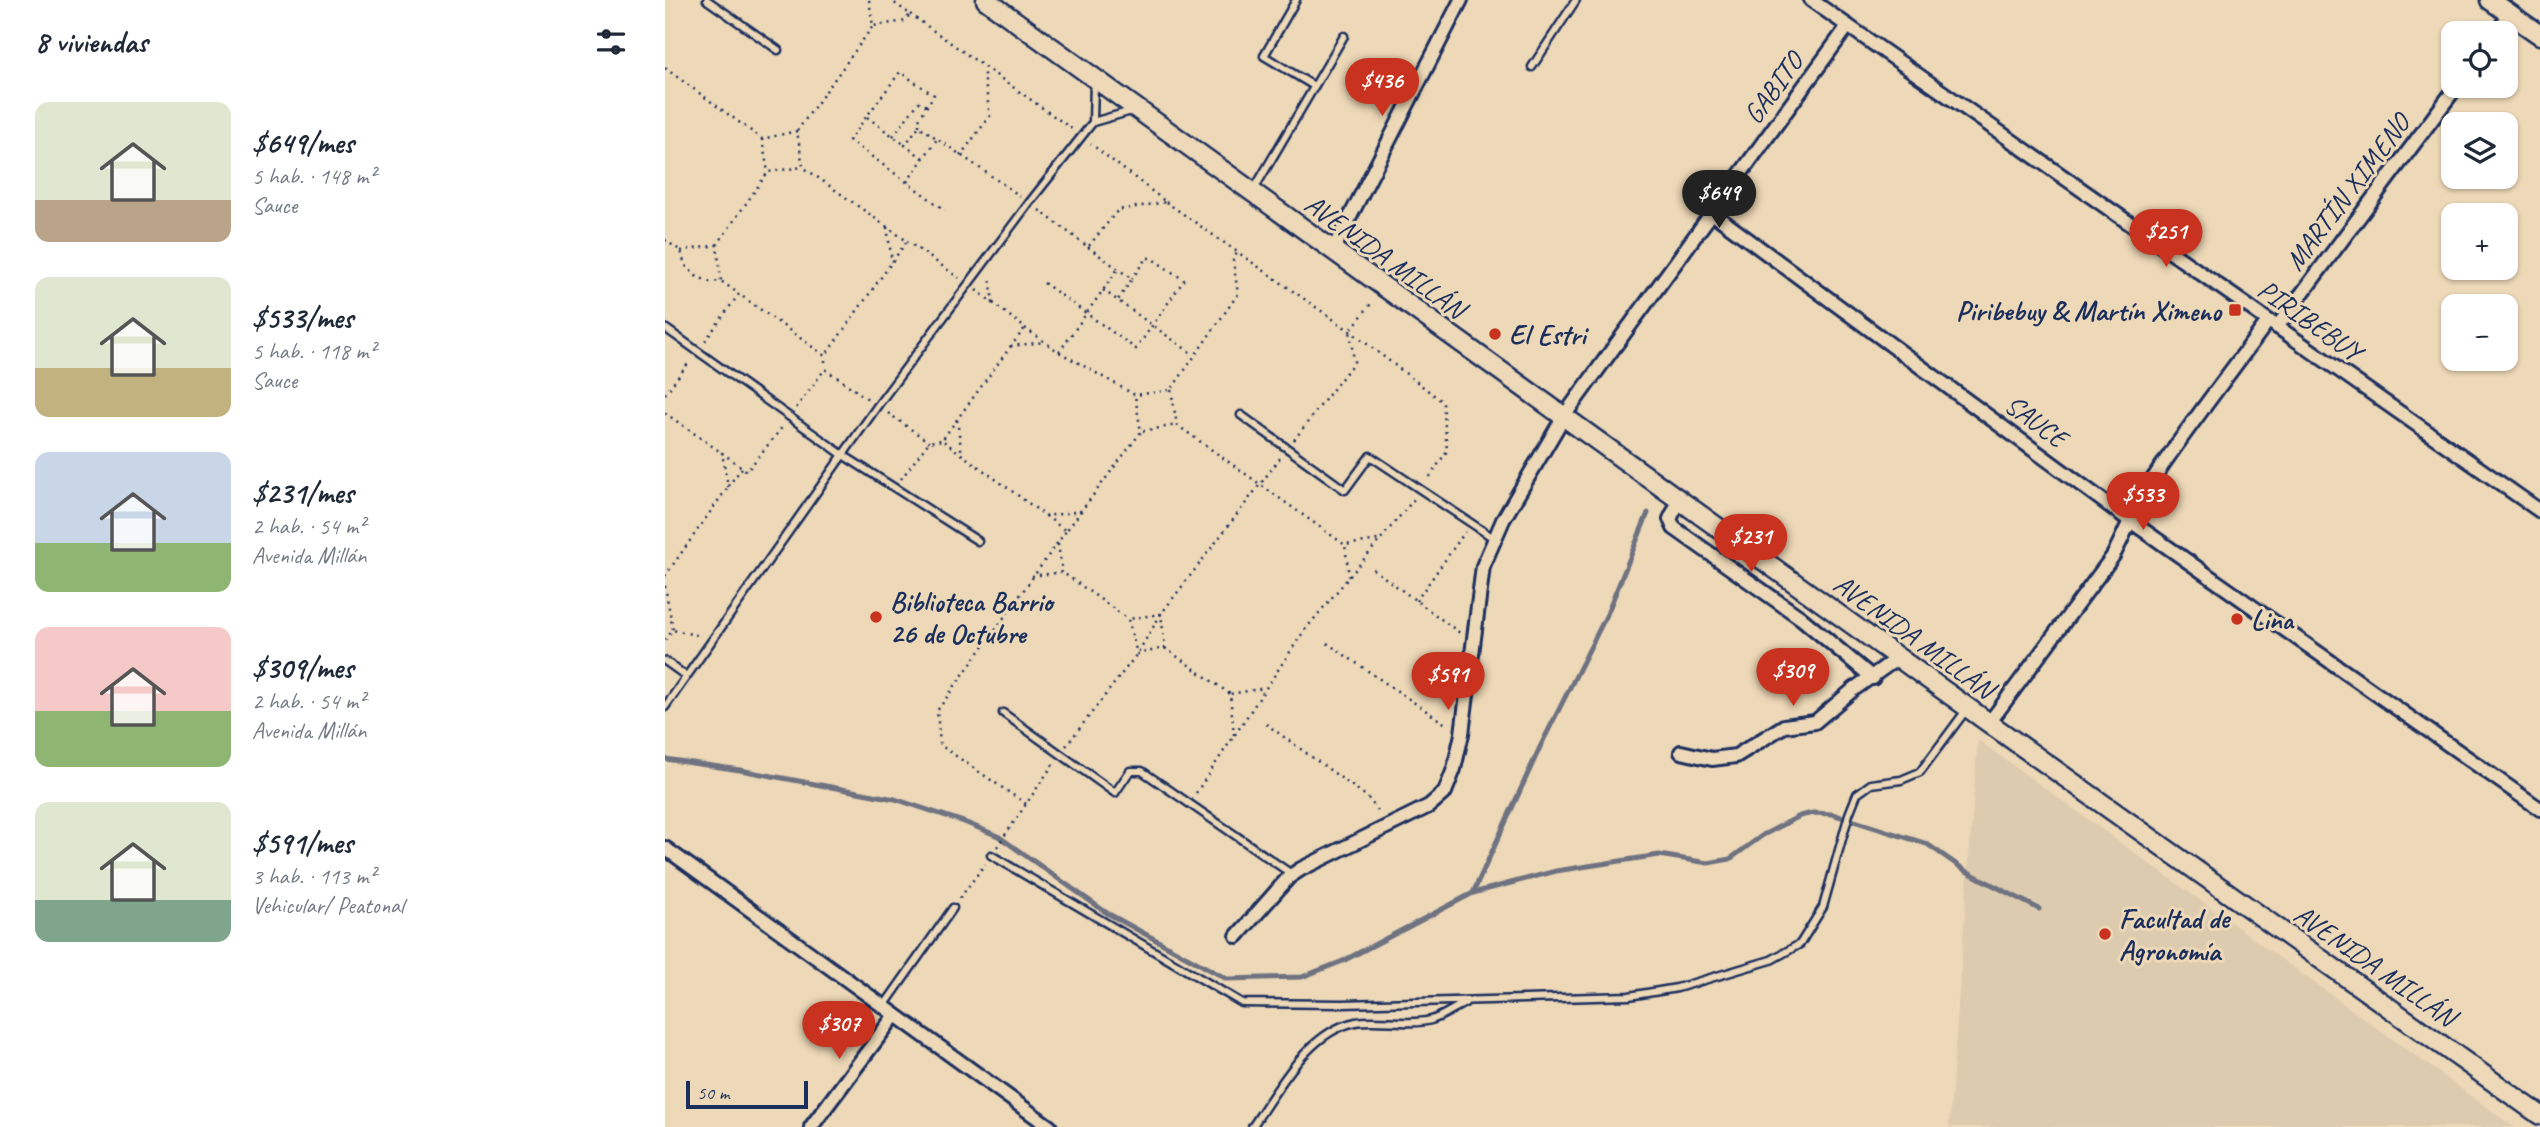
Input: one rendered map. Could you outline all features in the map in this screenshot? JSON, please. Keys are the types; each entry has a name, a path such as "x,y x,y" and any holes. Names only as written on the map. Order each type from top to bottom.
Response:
{"main road":[{"name":"AVENIDA MILLÁN","path":"986,0 1989,723 2540,1115"},
{"path":"2490,0 2540,35"}],"street":[{"path":"1333,250 1461,0"},
{"name":"PIRIBEBUY","path":"1811,0 2540,511"},
{"path":"2505,21 2510,14"},
{"name":"GABITO","path":"1237,936 1293,875 1313,861 1429,806 1445,792 1454,769 1462,734 1483,566 1503,520 1564,416 1848,26"},
{"name":"MARTÍN XIMENO","path":"1989,723 2113,556 2151,480 2448,98"},
{"name":"SAUCE","path":"1711,213 2129,520 2540,809"},
{"path":"1681,499 1670,519 1674,528 1801,618 1873,678"},
{"path":"1681,752 1712,759 1736,756 1784,726 1815,722 1854,689 1899,657"},
{"path":"665,848 1050,1127"},
{"path":"811,1127 895,1015"}],"lane":[{"path":"707,0 778,50"},
{"path":"1296,0 1264,56 1314,86"},
{"path":"1532,67 1576,0"},
{"path":"1252,192 1344,36"},
{"path":"665,707 878,405 1029,203 1083,137 1093,122 1094,78"},
{"path":"1093,122 1136,110"},
{"path":"665,328 843,455 978,541"},
{"path":"1241,415 1345,490 1370,456 1495,539"},
{"path":"665,661 687,676"},
{"path":"991,855 1242,1003 1629,996 1677,988 1771,960 1800,944 1823,907 1857,794 1865,786 1901,780 1920,772 1968,707"},
{"path":"1003,713 1115,793 1130,771 1142,771 1293,875"},
{"path":"884,1006 953,908"},
{"path":"1252,1127 1296,1063 1326,1035 1358,1022 1431,1020 1468,1001"}],"path":[{"path":"762,139 797,131 873,26 869,0"},
{"path":"890,0 1083,137 1166,202 1350,331 1443,402 1447,451 1421,490 1304,631 1189,802"},
{"path":"873,26 903,22 910,14"},
{"path":"960,156 990,116 982,67"},
{"path":"665,68 762,139 768,172 717,245 721,281"},
{"path":"905,145 919,126 919,119 934,95 900,72 849,141 945,210"},
{"path":"893,136 919,102 927,107"},
{"path":"867,117 923,159"},
{"path":"919,126 1132,279"},
{"path":"797,131 803,167"},
{"path":"908,182 937,139"},
{"path":"768,172 803,167 1044,342 1135,395 1171,390"},
{"path":"1088,247 1118,210 1166,202"},
{"path":"887,226 892,262"},
{"path":"665,240 681,251 685,265 696,276 710,282 721,281 825,356"},
{"path":"665,413 747,471 825,369 825,356 907,241"},
{"path":"681,251 717,245"},
{"path":"1237,253 1233,260 1238,294 1171,390 1177,425 1345,545 1380,540"},
{"path":"1044,283 1136,349 1184,279 1151,258 1146,258 1118,300"},
{"path":"988,259 993,303"},
{"path":"1059,352 1118,269"},
{"path":"999,845 1061,753 1137,654 1161,614 1354,362 1350,331 1384,287"},
{"path":"1103,290 1194,355"},
{"path":"665,394 739,294"},
{"path":"942,440 1025,328"},
{"path":"1011,346 1044,342"},
{"path":"825,369 929,442"},
{"path":"1135,395 1141,432"},
{"path":"957,419 963,455"},
{"path":"1026,804 940,745 937,711 1032,576 1141,432 1177,425"},
{"path":"895,487 929,442 942,440 1066,531"},
{"path":"722,453 728,486"},
{"path":"665,576 742,468"},
{"path":"1046,516 1081,511"},
{"path":"1416,601 1471,524"},
{"path":"1058,542 1062,572"},
{"path":"1345,545 1349,577"},
{"path":"665,564 674,563"},
{"path":"1373,569 1474,643"},
{"path":"1032,576 1062,572 1128,619 1137,654"},
{"path":"665,586 673,629 665,640"},
{"path":"1128,619 1161,614"},
{"path":"1161,614 1165,648"},
{"path":"673,629 713,639"},
{"path":"1327,643 1462,734"},
{"path":"1137,654 1165,648 1230,694 1266,688"},
{"path":"1230,694 1234,735"},
{"path":"1266,724 1366,796 1390,825"},
{"path":"953,908 985,863"}],"shaded area":[{"name":"Facultad de Agronomía","path":"1978,740 2514,1127 1949,1127"}],"waterway":[{"path":"1473,893 1541,745 1607,614 1648,513"},
{"path":"665,759 895,799 964,822 998,836 1107,913 1227,979 1302,977 1343,961 1473,893 1556,871 1659,855 1708,863 1730,859 1763,835 1800,816 1813,813 1832,814 1927,844 1966,871 2039,909"}],"place":[{"name":"Piribebuy & Martín Ximeno","path":"2235,310"},
{"name":"El Estri","path":"1495,334"},
{"name":"Biblioteca Barrio 26 de Octubre","path":"876,617"},
{"name":"Lina","path":"2237,619"},
{"name":"Facultad de Agronomía","path":"2105,934"}]}
